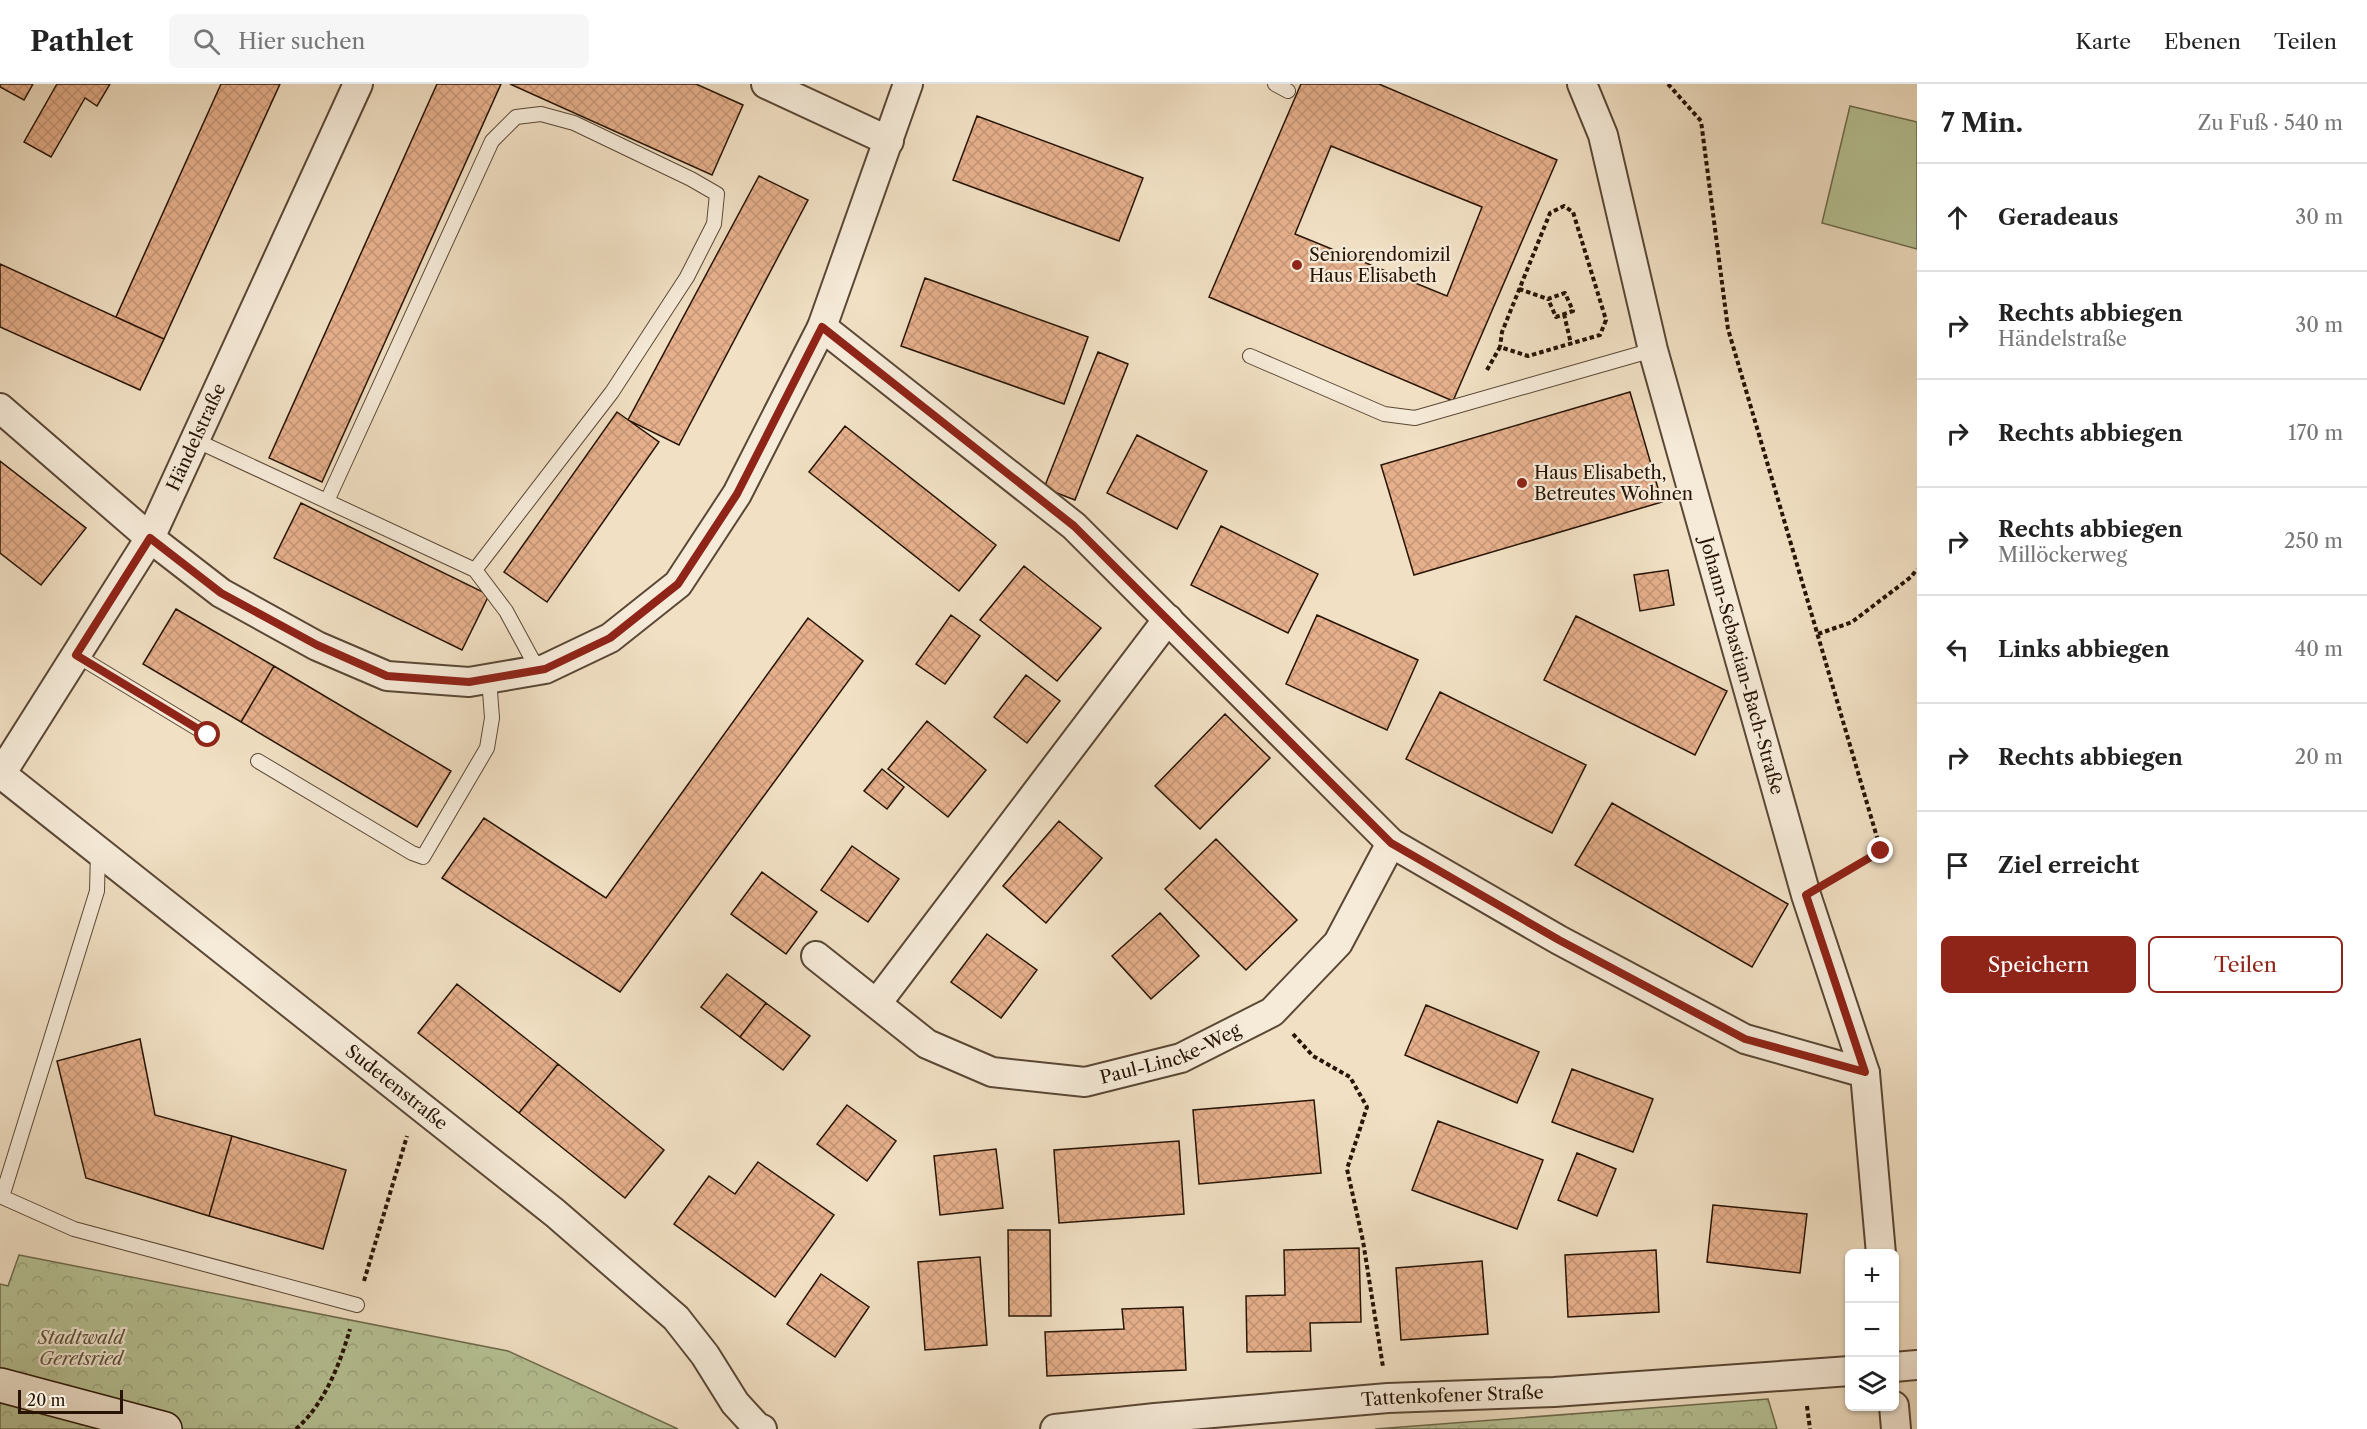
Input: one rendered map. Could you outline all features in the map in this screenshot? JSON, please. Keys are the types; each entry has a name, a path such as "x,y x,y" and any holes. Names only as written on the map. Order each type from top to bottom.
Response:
{"main road":[{"path":"9,1387 165,1429"}],"street":[{"name":"Händelstraße","path":"1,773 150,538 358,84"},
{"path":"0,408 150,538 221,593 317,645 387,676 469,682 545,669 610,638 678,584 737,494 822,327 908,84"},
{"name":"Johann-Sebastian-Bach-Straße","path":"1582,84 1603,135 1653,350 1806,895 1865,1072 1881,1249"},
{"path":"776,86 889,141"},
{"path":"822,327 1074,526 1391,843 1559,940 1745,1039 1865,1072"},
{"path":"877,1003 1167,619"},
{"name":"Sudetenstraße","path":"1,773 555,1213 676,1317 705,1355 735,1403 757,1427 762,1429"},
{"name":"Paul-Lincke-Weg","path":"816,956 927,1044 992,1072 1085,1082 1181,1058 1272,1012 1338,943 1391,843"},
{"path":"1899,1367 1917,1365"},
{"name":"Tattenkofener Straße","path":"1056,1429 1388,1398 1554,1392 1845,1371"},
{"path":"1894,1411 1896,1429"}],"lane":[{"path":"1275,84 1288,91"},
{"path":"327,501 492,141 516,117 541,114 574,123 691,178 717,194 714,224 687,277 612,392 476,570"},
{"path":"1250,356 1384,414 1415,418 1653,350"},
{"path":"195,440 476,570 506,611 538,670"},
{"path":"76,655 208,735"},
{"path":"258,761 412,853 423,857 487,748 492,718 489,678"},
{"path":"99,851 97,891 1,1197 74,1229 357,1305"}],"path":[{"path":"1668,84 1701,121 1728,329 1881,851 1806,895"},
{"path":"1494,395 1481,380 1500,347 1502,332 1550,213 1564,206 1573,212 1606,320 1600,335 1528,356 1500,347"},
{"path":"1520,289 1548,299 1565,293 1573,311 1556,317 1548,299"},
{"path":"1564,314 1571,344"},
{"path":"1818,634 1852,622 1911,577 1917,569"},
{"path":"1272,1012 1313,1056 1350,1077 1367,1107 1347,1168 1363,1241 1388,1398"},
{"path":"296,1429 309,1418 341,1361 417,1104"}],"green space":[{"path":"1850,106 1917,122 1917,249 1822,223"},
{"name":"Stadtwald Geretsried","path":"19,1255 508,1351 678,1429 0,1429 0,1284 8,1286"},
{"path":"1768,1399 1777,1429 1375,1429"}],"building":[{"path":"0,84 33,84 24,100 0,87"},
{"path":"57,84 110,84 97,106 85,98 51,157 24,142"},
{"path":"221,84 280,84 164,339 116,317"},
{"path":"437,84 501,84 322,482 269,458"},
{"path":"510,84 696,84 743,105 712,175"},
{"name":"Seniorendomizil Haus Elisabeth","path":"1301,84 1379,84 1557,160 1453,401 1209,297","holes":["1331,146 1482,207 1447,296 1295,234"]},
{"path":"977,116 1143,178 1119,241 953,180"},
{"path":"759,176 808,200 679,445 628,420"},
{"path":"0,264 164,339 140,390 0,327"},
{"path":"925,278 1088,337 1064,404 901,346"},
{"path":"1098,352 1128,364 1075,500 1044,488"},
{"name":"Haus Elisabeth, Betreutes Wohnen","path":"1630,392 1662,502 1414,575 1381,465"},
{"path":"617,412 659,442 547,602 504,572"},
{"path":"845,426 996,545 959,591 809,472"},
{"path":"1137,435 1207,471 1177,529 1107,493"},
{"path":"0,461 86,528 41,585 0,553"},
{"path":"301,503 489,595 462,650 274,558"},
{"path":"1221,526 1318,574 1288,633 1191,585"},
{"path":"1024,566 1101,628 1057,681 980,620"},
{"path":"1668,570 1674,605 1640,611 1634,575"},
{"path":"176,609 274,666 241,722 143,664"},
{"path":"951,615 980,636 945,684 916,664"},
{"path":"1317,615 1418,660 1387,730 1286,684"},
{"path":"1576,616 1727,691 1695,755 1544,680"},
{"path":"808,618 863,661 620,992 442,878 484,818 606,898"},
{"path":"274,666 451,771 417,827 241,722"},
{"path":"1026,675 1060,701 1027,743 994,717"},
{"path":"1440,692 1586,765 1552,833 1406,759"},
{"path":"1225,714 1270,758 1200,829 1155,786"},
{"path":"927,721 986,770 948,817 888,769"},
{"path":"882,769 904,787 887,809 864,791"},
{"path":"1612,803 1788,904 1752,967 1575,865"},
{"path":"1059,821 1102,858 1046,923 1003,886"},
{"path":"1216,839 1297,920 1246,970 1165,889"},
{"path":"852,846 899,879 868,922 821,890"},
{"path":"762,872 817,912 786,954 731,914"},
{"path":"1160,913 1199,956 1151,999 1112,956"},
{"path":"987,934 1037,970 1001,1018 951,982"},
{"path":"727,974 766,1003 740,1037 701,1007"},
{"path":"457,984 558,1064 519,1113 418,1033"},
{"path":"766,1003 810,1036 783,1070 740,1037"},
{"path":"1426,1005 1539,1052 1517,1103 1405,1055"},
{"path":"140,1039 155,1115 232,1136 209,1216 86,1178 57,1061"},
{"path":"558,1064 664,1150 625,1198 519,1113"},
{"path":"1572,1069 1653,1099 1633,1152 1552,1122"},
{"path":"1314,1100 1321,1173 1199,1184 1193,1110"},
{"path":"847,1105 896,1141 867,1181 817,1144"},
{"path":"1438,1121 1543,1160 1517,1229 1412,1190"},
{"path":"232,1136 346,1170 323,1249 209,1216"},
{"path":"1179,1141 1184,1214 1059,1223 1054,1150"},
{"path":"996,1149 1003,1208 940,1215 934,1156"},
{"path":"1577,1153 1616,1169 1597,1216 1558,1200"},
{"path":"758,1162 834,1215 775,1297 674,1224 709,1176 735,1194"},
{"path":"1713,1205 1807,1214 1800,1273 1707,1262"},
{"path":"1008,1230 1050,1230 1051,1316 1009,1316"},
{"path":"1359,1248 1361,1322 1310,1323 1311,1351 1247,1352 1246,1296 1285,1295 1284,1250"},
{"path":"1656,1250 1659,1312 1568,1317 1565,1255"},
{"path":"980,1257 987,1345 925,1350 918,1262"},
{"path":"1482,1261 1488,1334 1401,1340 1396,1268"},
{"path":"821,1274 869,1307 835,1357 787,1324"},
{"path":"1183,1307 1186,1370 1047,1376 1045,1332 1124,1329 1122,1309"}],"place":[{"name":"Seniorendomizil Haus Elisabeth","path":"1297,265"},
{"name":"Haus Elisabeth, Betreutes Wohnen","path":"1522,483"}],"route":[{"path":"208,735 76,655 150,538 221,593 317,645 387,676 469,682 545,669 610,638 678,584 737,494 822,327 1074,526 1391,843 1559,940 1745,1039 1865,1072 1806,895 1881,851"}]}
